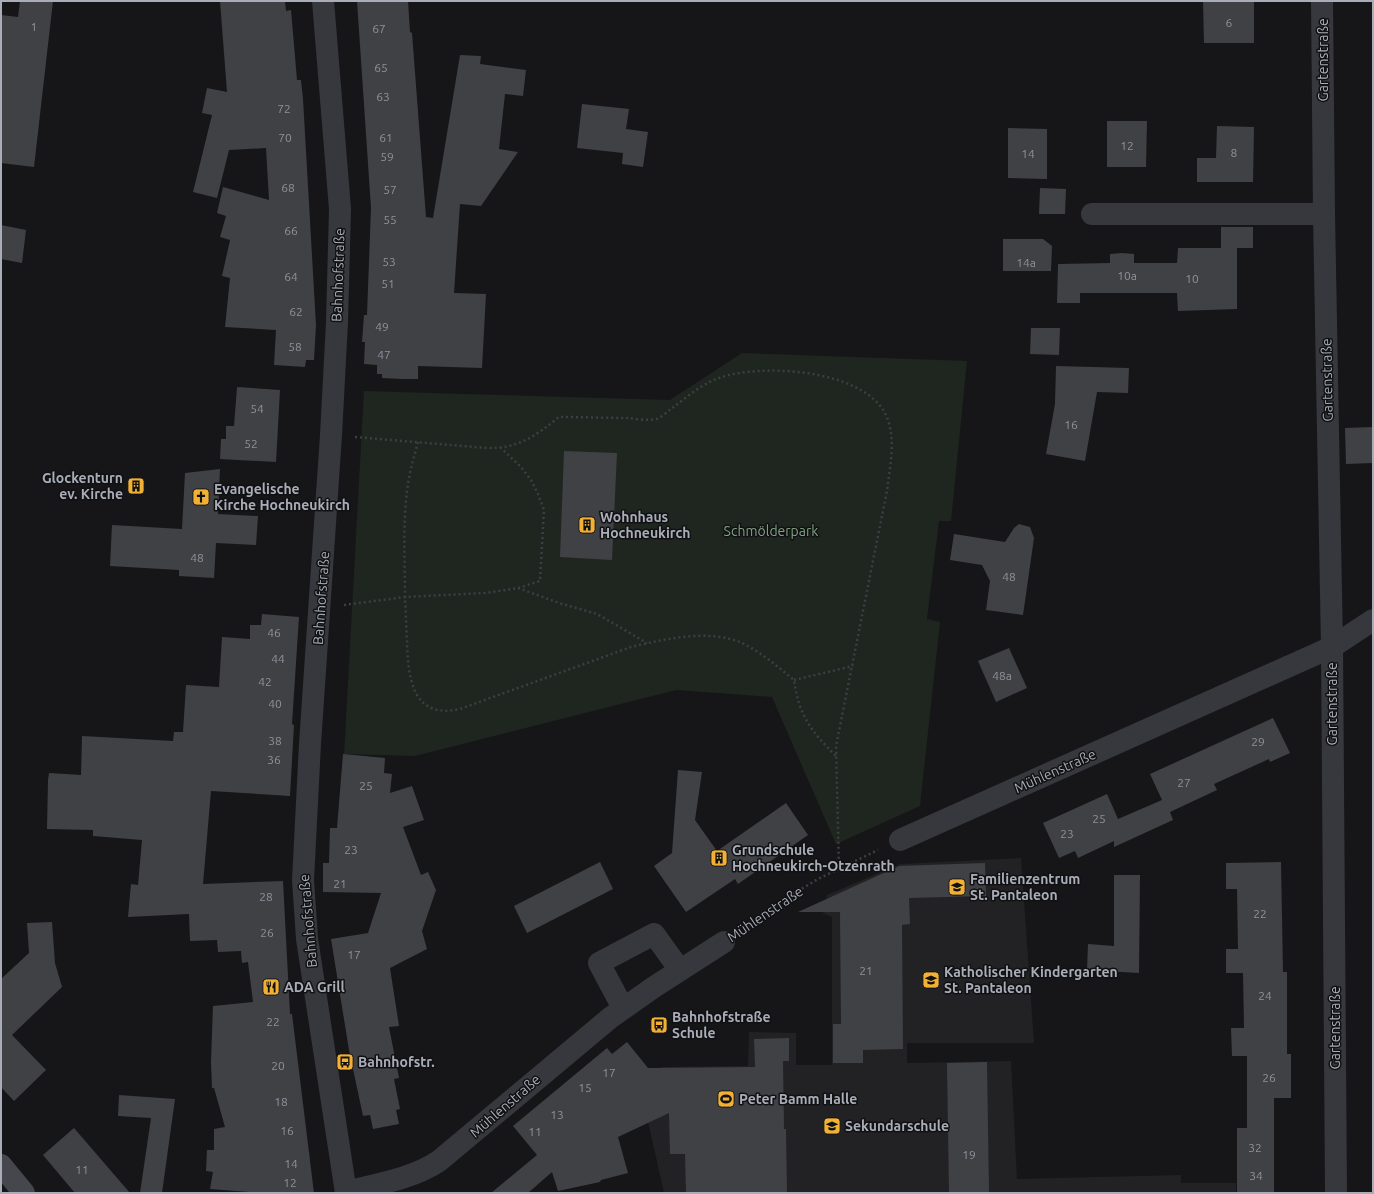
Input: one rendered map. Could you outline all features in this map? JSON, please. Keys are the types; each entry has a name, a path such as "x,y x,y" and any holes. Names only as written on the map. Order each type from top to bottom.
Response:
{"street":[{"name":"Bahnhofstraße","path":"324,1 340,209 337,322 305,842 304,902 307,939 314,989 346,1193"},
{"name":"Gartenstraße","path":"1322,1 1324,214 1332,647 1336,1193"},
{"path":"1092,214 1324,214"},
{"name":"Mühlenstraße","path":"900,840 1332,647 1373,620"},
{"path":"623,1008 599,963 654,934 680,970"},
{"name":"Mühlenstraße","path":"346,1193 417,1173 429,1168 450,1153 598,1027 623,1008 724,942"},
{"path":"1,1165 24,1193"}],"path":[{"path":"331,435 501,448 515,445 529,438 559,417 657,419 707,384 730,375 772,371 803,372 829,378 853,386 876,402 885,413 892,440 892,454 853,666 838,735 836,756 839,869"},
{"path":"418,442 409,478 407,499 405,597 408,659 412,687 421,702 426,706 438,710 452,711 460,709 647,643 694,637 723,637 734,640 762,654 794,680 798,701 806,721 820,740 836,756"},
{"path":"320,608 405,597 486,593 518,588 540,581 544,510 531,480 521,467 501,448"},
{"path":"518,588 559,603 597,614 647,643"},
{"path":"794,680 853,666"},
{"name":"Mühlenstraße","path":"724,942 798,891 839,869 900,840"}],"shaded area":[{"path":"1021,858 1034,1043 907,1043 907,1063 1011,1061 1017,1179 1181,1175 1181,1183 1236,1183 1236,1193 664,1193 638,1077 663,1067 748,1066 749,1032 796,1033 796,1065 832,1065 832,917 823,913 827,895 900,864"}],"green space":[{"name":"Schmölderpark","path":"742,353 967,361 951,521 939,521 927,619 940,622 920,806 836,844 772,697 676,690 415,756 344,754 364,391 670,400"}],"building":[{"path":"20,1 53,1 34,167 1,163 1,15 18,17"},
{"path":"220,1 285,1 286,11 291,10 297,80 301,80 303,99 316,325 314,360 306,360 305,367 274,365 276,330 225,327 230,278 222,276 230,240 220,237 226,216 217,213 223,187 269,200 266,148 229,150 217,198 193,192 212,115 202,113 207,88 227,92"},
{"path":"357,1 408,1 410,32 412,33 426,217 433,218 460,55 481,56 480,64 526,70 523,96 505,94 499,149 518,152 481,206 460,204 454,293 486,294 482,368 418,366 418,379 402,379 382,378 382,374 377,374 377,365 364,364 365,342 362,342 364,315 367,315 371,208"},
{"path":"1203,1 1254,1 1254,43 1204,43"},
{"path":"582,104 629,109 626,129 648,132 643,167 622,164 623,153 577,148"},
{"path":"1107,121 1147,121 1146,167 1107,167"},
{"path":"1217,126 1254,127 1253,182 1197,182 1197,158 1216,158"},
{"path":"1008,128 1047,129 1047,179 1008,178"},
{"path":"1040,188 1066,189 1065,214 1039,214"},
{"path":"1,225 26,230 22,263 1,259"},
{"path":"1221,227 1253,227 1253,248 1237,248 1237,309 1178,311 1177,293 1080,293 1080,303 1057,303 1058,264 1110,263 1110,254 1122,253 1134,254 1134,263 1177,263 1178,248 1221,248"},
{"path":"1003,239 1043,239 1052,246 1051,271 1003,271"},
{"path":"1031,328 1060,328 1059,355 1030,354"},
{"path":"1056,366 1129,368 1128,393 1097,392 1085,461 1046,454 1055,404"},
{"path":"237,387 280,390 276,462 220,459 221,439 226,439 226,426 234,426"},
{"path":"1373,427 1373,463 1346,464 1345,428"},
{"name":"Wohnhaus Hochneukirch","path":"564,451 617,453 612,560 560,557"},
{"path":"220,469 218,514 258,516 256,545 216,543 214,578 179,576 179,570 110,566 112,525 182,529 185,473"},
{"path":"1019,524 1030,527 1034,538 1023,615 986,610 990,581 982,565 950,560 954,534 1005,542 1014,528"},
{"path":"262,614 299,617 292,724 294,725 290,796 211,791 203,884 283,881 290,1014 292,1014 314,1193 261,1193 210,1189 213,1172 206,1171 207,1150 214,1150 214,1129 225,1127 214,1088 212,1088 211,1062 213,1006 253,1002 248,962 242,963 241,951 218,952 217,940 190,941 189,914 128,917 131,884 138,885 142,840 93,836 93,830 47,829 49,773 81,775 82,736 173,741 174,732 183,732 186,685 219,687 222,637 250,639 250,625 261,625"},
{"path":"1009,648 1027,688 996,702 978,661"},
{"path":"1273,718 1290,753 1270,762 1269,759 1214,784 1217,790 1170,812 1173,820 1114,847 1114,841 1078,858 1075,851 1059,858 1043,823 1107,794 1118,819 1162,800 1150,774"},
{"path":"343,754 385,758 384,773 392,774 390,793 412,786 424,820 403,827 421,875 428,872 436,890 422,931 427,949 390,968 399,1026 389,1027 399,1078 394,1079 400,1109 396,1110 399,1124 373,1129 370,1115 363,1116 349,1050 331,939 368,933 381,893 323,892 323,863 329,863 330,828 337,828"},
{"name":"Grundschule Hochneukirch-Otzenrath","path":"678,770 702,772 695,820 717,851 786,803 808,835 738,884 735,879 686,912 654,866 672,853"},
{"path":"600,862 613,889 527,933 514,906"},
{"path":"1281,862 1283,972 1287,972 1287,1054 1291,1054 1291,1098 1274,1098 1274,1193 1237,1193 1237,1128 1247,1128 1247,1056 1232,1056 1231,1028 1244,1028 1243,973 1226,973 1226,949 1238,949 1237,889 1226,889 1226,863"},
{"path":"985,863 986,896 909,898 910,924 902,925 903,1049 863,1050 863,1063 833,1063 833,1024 841,1024 840,912 798,912 899,866"},
{"path":"1114,875 1140,875 1139,973 1087,970 1088,944 1114,946"},
{"path":"52,922 55,963 62,987 12,1035 46,1070 14,1101 1,1087 1,979 29,953 27,923"},
{"path":"789,1038 789,1061 783,1061 787,1193 686,1193 685,1154 670,1154 669,1113 618,1137 628,1173 601,1180 600,1182 558,1191 552,1172 528,1193 491,1193 537,1155 513,1126 607,1048 612,1054 627,1042 648,1068 755,1067 754,1039"},
{"name":"Sekundarschule","path":"987,1062 989,1193 949,1193 947,1063"},
{"path":"119,1095 175,1099 162,1193 140,1193 151,1118 118,1116"},
{"path":"74,1128 130,1193 75,1193 43,1155"}],"place":[{"name":"Glockenturn ev. Kirche","path":"136,486"},
{"name":"Evangelische Kirche Hochneukirch","path":"201,497"},
{"name":"Wohnhaus Hochneukirch","path":"587,525"},
{"name":"Grundschule Hochneukirch-Otzenrath","path":"719,858"},
{"name":"Familienzentrum St. Pantaleon","path":"957,887"},
{"name":"Katholischer Kindergarten St. Pantaleon","path":"931,980"},
{"name":"ADA Grill","path":"271,987"},
{"name":"Bahnhofstraße Schule","path":"659,1025"},
{"name":"Bahnhofstr.","path":"345,1062"},
{"name":"Peter Bamm Halle","path":"726,1099"},
{"name":"Sekundarschule","path":"832,1126"}]}
